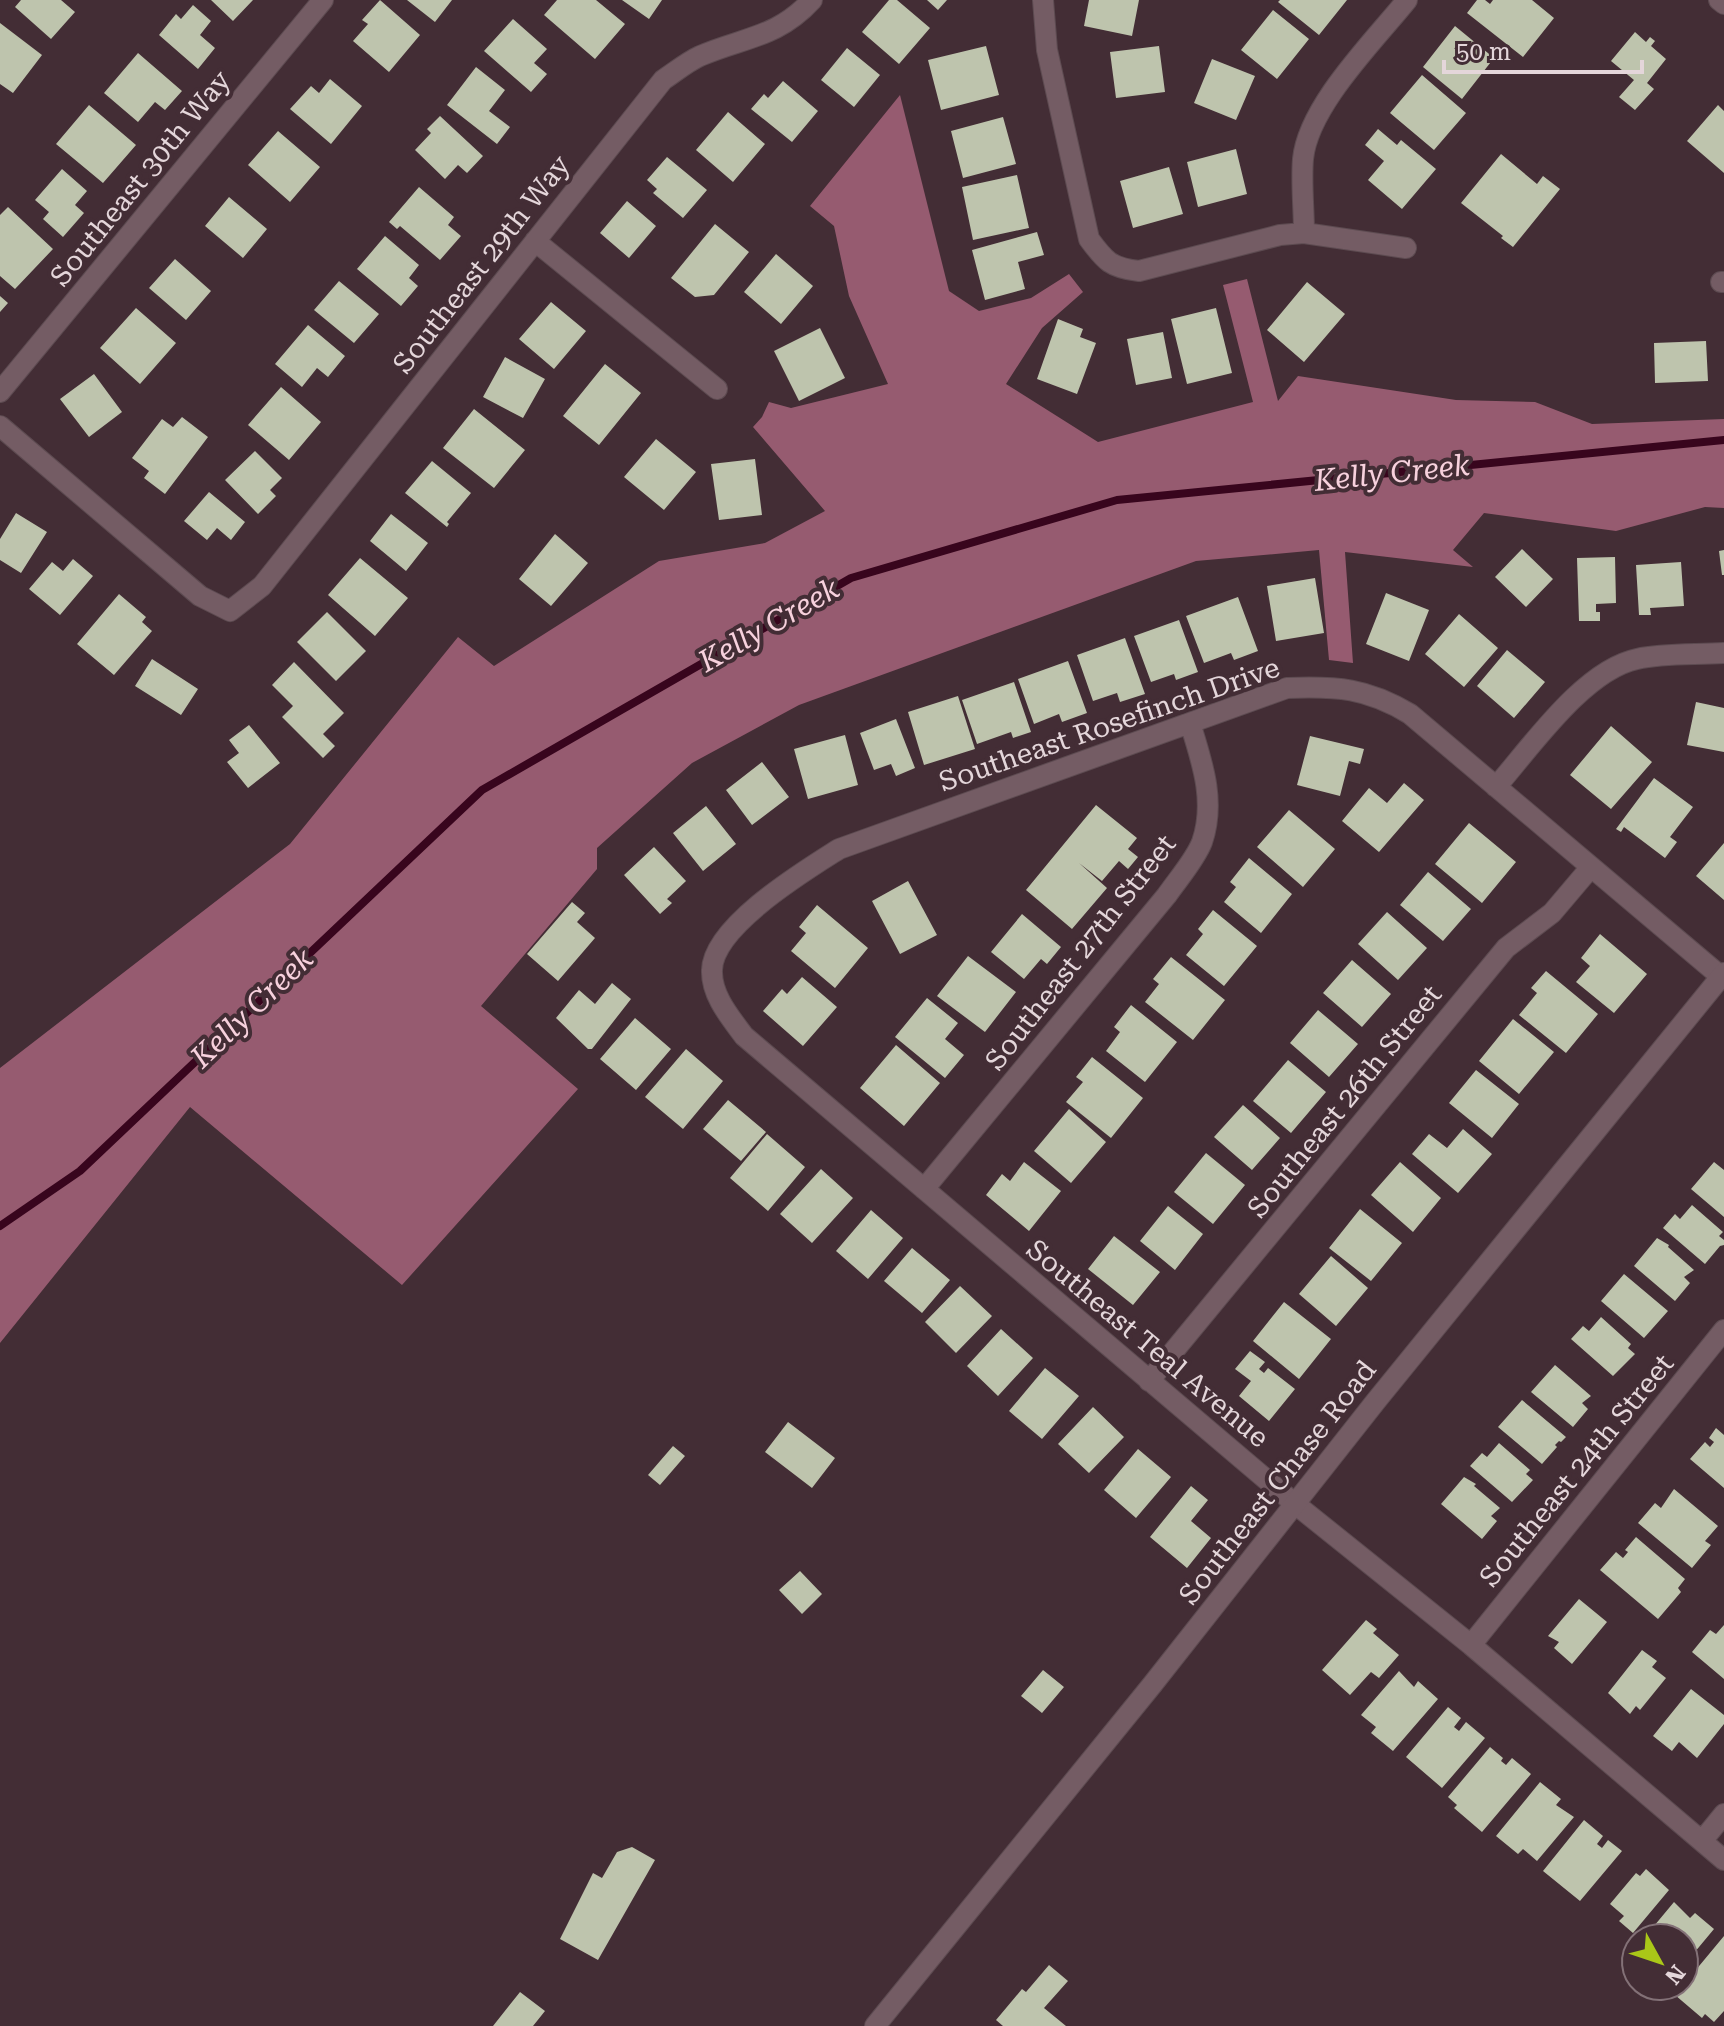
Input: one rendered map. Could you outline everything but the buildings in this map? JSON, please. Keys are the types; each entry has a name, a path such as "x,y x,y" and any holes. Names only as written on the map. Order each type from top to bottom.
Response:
{"street":[{"name":"Southeast 30th Way","path":"0,392 323,0"},
{"name":"Southeast 29th Way","path":"0,426 200,596 230,611 262,586 663,80 698,57 772,32 801,12 812,0"},
{"path":"1043,0 1047,50 1089,239 1103,258 1118,269 1139,271 1280,235 1304,233 1406,248"},
{"path":"1304,233 1303,157 1313,126 1324,103 1407,0"},
{"path":"1719,0 1724,4"},
{"path":"535,241 717,389"},
{"path":"1496,787 1577,694 1603,671 1636,659 1724,653"},
{"name":"Southeast Rosefinch Drive","path":"711,969 723,942 748,915 783,884 839,849 1287,688 1335,686 1385,699 1410,714 1723,976"},
{"name":"Southeast 27th Street","path":"924,1189 1167,895 1201,843 1208,810 1207,778 1190,723"},
{"name":"Southeast 26th Street","path":"1149,1381 1506,948 1552,913 1591,867"},
{"name":"Southeast Teal Avenue","path":"711,969 720,1003 744,1036 1294,1503 1471,1645 1724,1860"},
{"name":"Southeast Chase Road","path":"875,2026 1161,1673 1294,1503 1723,976"},
{"name":"Southeast 24th Street","path":"1471,1645 1724,1330"},
{"path":"1702,1841 1724,1814"}],"shaded area":[{"path":"900,95 949,291 979,311 1031,298 1069,274 1083,292 1042,328 1006,384 1098,442 1253,402 1223,285 1247,279 1278,401 1298,376 1456,400 1535,402 1592,424 1724,419 1724,508 1705,507 1616,531 1484,513 1453,550 1473,567 1345,552 1353,663 1329,660 1319,550 1196,561 799,705 692,763 597,848 597,869 481,1006 578,1089 402,1285 190,1107 0,1343 0,1068 290,844 458,637 494,666 659,561 765,543 825,511 753,427 769,402 791,408 888,384 849,296 834,226 810,206"}],"waterway":[{"name":"Kelly Creek","path":"0,1226 80,1171 482,790 851,578 1117,500 1724,440"}]}
